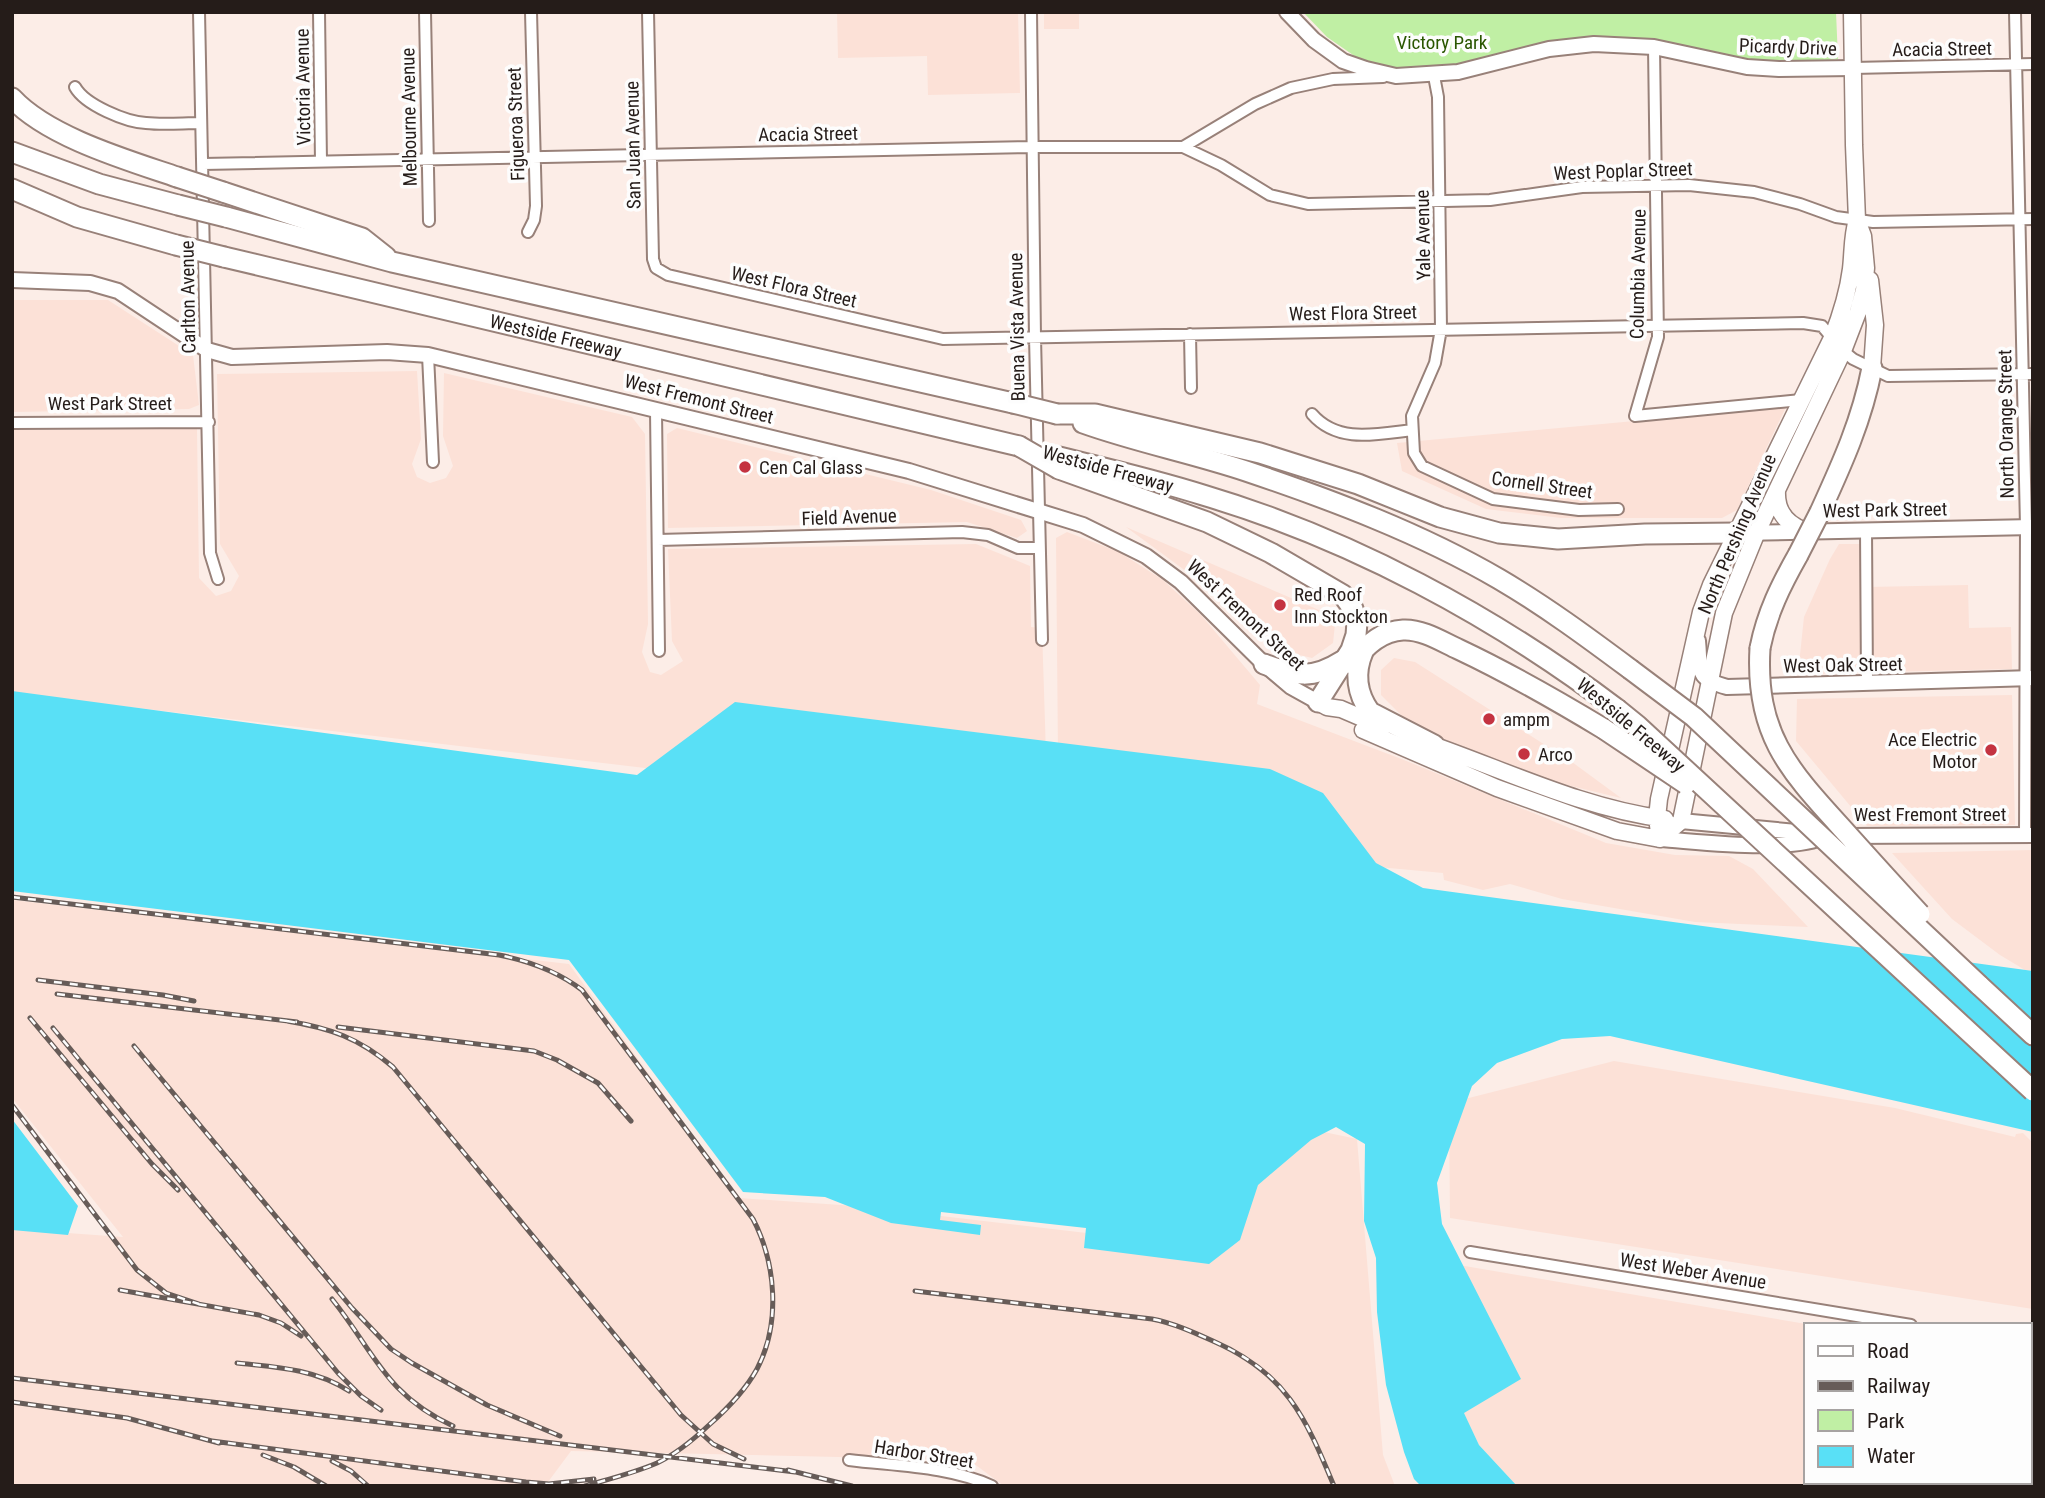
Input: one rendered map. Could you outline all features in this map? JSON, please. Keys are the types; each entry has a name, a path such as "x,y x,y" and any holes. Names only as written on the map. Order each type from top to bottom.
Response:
{"highway":[{"path":"12,98 28,113 76,139 123,159 362,238 392,261"},
{"name":"Westside Freeway","path":"12,152 99,184 392,261 1056,414 1243,470 1306,492 1434,546 1509,586 1568,623 1693,717 2033,1035"},
{"name":"Westside Freeway","path":"12,189 77,217 176,245 1016,446 1059,463 1205,495 1335,544 1485,621 1617,709 2033,1091"},
{"path":"12,203 46,216 77,217"},
{"path":"1872,368 1866,401 1851,444 1820,512 1774,598 1765,623 1758,678 1768,725 1777,748 1794,774 1928,923 1979,985"},
{"path":"1056,414 1095,414 1260,453 1358,484 1440,517 1499,533 1558,539 1737,533"},
{"path":"1059,463 1207,522 1335,588 1348,601 1357,622 1356,635 1323,705"},
{"path":"1323,705 1366,645 1396,631 1415,630 1499,668 1604,729 1734,815"},
{"path":"1366,645 1357,671 1363,703 1370,712 1434,745"},
{"path":"1264,664 1290,674 1309,675 1327,670 1343,660"}],"main road":[{"name":"North Pershing Avenue","path":"1681,821 1724,613 1838,345 1851,268 1852,238 1857,219 1852,12"},
{"name":"North Pershing Avenue","path":"1660,839 1657,818 1696,631 1711,585 1801,400 1858,312 1866,268 1863,236 1857,219"},
{"path":"1866,268 1872,285 1875,325 1872,368"},
{"path":"1786,472 1784,458 1802,418 1804,409 1801,400"},
{"path":"1777,491 1783,516 1795,527 1803,530"},
{"name":"West Fremont Street","path":"1323,705 1341,709 1532,783 1631,814 1681,821"},
{"name":"West Fremont Street","path":"1323,705 1337,719 1497,788 1616,831 1660,839"},
{"path":"1446,766 1470,759"},
{"path":"1660,839 1681,821"}],"street":[{"name":"Carlton Avenue","path":"199,12 209,422 209,553 218,579"},
{"name":"Victoria Avenue","path":"319,12 321,162"},
{"name":"Melbourne Avenue","path":"425,12 429,221"},
{"name":"Figueroa Street","path":"528,232 534,220 536,206 531,12"},
{"name":"San Juan Avenue","path":"648,12 653,259 656,268 663,273"},
{"name":"Buena Vista Avenue","path":"1031,12 1042,640"},
{"name":"Picardy Drive","path":"1287,12 1314,40 1343,61 1396,76 1458,72 1549,48 1594,44 1654,47 1747,67 1853,68"},
{"name":"North Orange Street","path":"2015,12 2020,219 2028,374 2029,835"},
{"name":"Columbia Avenue","path":"1654,47 1658,337 1634,416 1801,400"},
{"name":"Acacia Street","path":"1853,68 2033,64"},
{"name":"Yale Avenue","path":"1412,430 1412,416 1435,363 1440,329 1438,97 1434,75"},
{"path":"1183,147 1255,104 1291,88 1333,79 1396,76"},
{"path":"75,87 79,94 94,105 138,122 201,123"},
{"name":"Acacia Street","path":"203,164 1032,147 1183,147"},
{"name":"West Poplar Street","path":"1183,147 1221,165 1270,195 1293,202 1490,200 1581,187 1656,185 1721,187 1754,192 1836,217 1873,222 2033,219"},
{"name":"West Flora Street","path":"663,273 931,337 1803,323 1822,326 1838,345 1888,376 2028,374"},
{"name":"West Fremont Street","path":"12,280 90,283 118,291 207,350 232,357 387,352 428,355 909,471 1083,525 1146,556 1181,582 1264,664 1291,687 1323,705"},
{"path":"1190,334 1191,388"},
{"path":"428,355 433,462"},
{"path":"656,411 659,651"},
{"path":"1312,414 1326,426 1352,436 1412,430"},
{"name":"West Park Street","path":"12,424 209,422"},
{"name":"Cornell Street","path":"1412,430 1414,453 1422,466 1485,496 1579,510 1618,509"},
{"name":"West Park Street","path":"1737,533 2029,527"},
{"path":"1866,530 1867,684"},
{"name":"Field Avenue","path":"658,540 962,532 988,535 1018,548 1039,548"},
{"path":"1696,631 1700,672 1709,682"},
{"name":"West Oak Street","path":"1709,682 1727,687 2029,678"},
{"name":"West Fremont Street","path":"1681,821 1782,829 1828,836 2029,835"},
{"name":"West Fremont Street","path":"1660,839 1789,844 1813,842 1828,836"},
{"name":"West Weber Avenue","path":"1470,1252 1899,1323"},
{"name":"Harbor Street","path":"849,1460 946,1472 992,1486"}],"shaded area":[{"path":"837,12 1018,12 1020,93 928,95 927,56 838,58"},
{"path":"1044,12 1079,12 1079,29 1044,29"},
{"path":"12,300 108,300 193,355 199,405 189,409 12,412"},
{"path":"417,371 421,439 412,464 417,477 430,483 446,478 453,466 443,436 444,373 632,417 645,434 648,624 642,652 650,672 661,675 683,661 672,641 668,549 976,544 1030,566 1031,627 1042,628 1046,755 1058,756 1056,538 1067,532 1119,552 1163,580 1201,615 1260,685 1257,704 1404,760 1606,843 1675,855 1729,856 1753,869 1808,927 1695,922 1562,899 1510,884 1483,890 1444,880 1443,873 1236,854 662,770 12,693 12,430 197,428 199,578 216,596 231,591 239,576 220,544 217,374"},
{"path":"1786,407 1737,510 1722,518 1561,518 1486,509 1402,471 1397,443"},
{"path":"677,428 931,490 1021,520 1027,531 1017,538 967,522 668,528 667,434"},
{"path":"1126,527 1319,610 1335,624 1333,643 1312,658 1270,648 1217,594"},
{"path":"1839,544 1865,544 1867,587 1968,585 1969,628 2011,627 2012,669 1798,674 1804,617"},
{"path":"1394,658 1415,662 1572,762 1621,798 1542,779 1414,728 1381,695 1381,670"},
{"path":"2012,695 2015,825 1867,826 1796,741 1797,699"},
{"path":"2033,850 2033,971 2025,970 2000,955 1952,919 1892,853"},
{"path":"12,900 569,964 739,1198 855,1206 1172,1243 1319,1131 1357,1139 1383,1455 1395,1486 1004,1486 969,1460 571,1451 545,1486 12,1486 12,1229 123,1237 12,1098"},
{"path":"1614,1061 1895,1108 2015,1137 2016,1134 2023,1133 2033,1143 2033,1309 1450,1218 1449,1103"},
{"path":"1447,1263 1804,1324 1804,1484 2031,1484 2033,1362 2033,1486 1517,1486 1479,1445 1454,1392"}],"green space":[{"name":"Victory Park","path":"1303,12 1836,12 1838,59 1792,65 1738,59 1698,48 1634,40 1471,69 1410,72 1379,66 1356,57 1327,37"}],"water":[{"path":"12,691 637,775 735,702 1270,769 1323,793 1376,863 1423,888 2033,971 2033,1132 1610,1036 1562,1039 1497,1063 1472,1086 1437,1183 1442,1224 1521,1379 1464,1413 1479,1445 1517,1486 1421,1486 1414,1479 1404,1452 1386,1385 1377,1312 1376,1258 1364,1221 1365,1144 1336,1127 1311,1140 1258,1185 1240,1240 1209,1264 1084,1248 1086,1228 941,1212 940,1220 981,1225 980,1235 891,1223 825,1197 743,1192 569,960 12,891"},
{"path":"12,1119 78,1206 68,1235 12,1230"}],"railway":[{"path":"12,897 499,955 542,968 563,977 582,990 753,1219 767,1255 773,1293 770,1332 765,1351 752,1377 729,1406 691,1441 657,1463 585,1486"},
{"path":"38,980 194,1001"},
{"path":"57,994 297,1022"},
{"path":"30,1018 152,1164 178,1190"},
{"path":"287,1021 343,1036 368,1049 393,1067 681,1415 713,1444 744,1459"},
{"path":"338,1027 534,1051 557,1060 598,1083 631,1121"},
{"path":"53,1028 338,1373 361,1396 381,1410"},
{"path":"134,1046 352,1308 391,1349 487,1405 560,1436"},
{"path":"12,1105 137,1270 166,1293 199,1304"},
{"path":"120,1290 259,1315 281,1323 301,1336"},
{"path":"915,1291 1152,1319 1175,1325 1213,1341 1259,1367 1276,1382 1302,1418 1334,1486"},
{"path":"332,1299 396,1386 430,1414 453,1426"},
{"path":"237,1363 309,1374 349,1391"},
{"path":"12,1378 795,1472"},
{"path":"12,1402 127,1418 219,1443"},
{"path":"212,1441 526,1482 549,1484 594,1479"},
{"path":"263,1455 294,1467 326,1486"},
{"path":"332,1461 351,1471 368,1486"},
{"path":"788,1470 852,1486"}],"place":[{"name":"Cen Cal Glass","path":"745,467"},
{"name":"Red Roof Inn Stockton","path":"1280,605"},
{"name":"ampm","path":"1489,719"},
{"name":"Ace Electric Motor","path":"1991,750"},
{"name":"Arco","path":"1524,754"}]}
